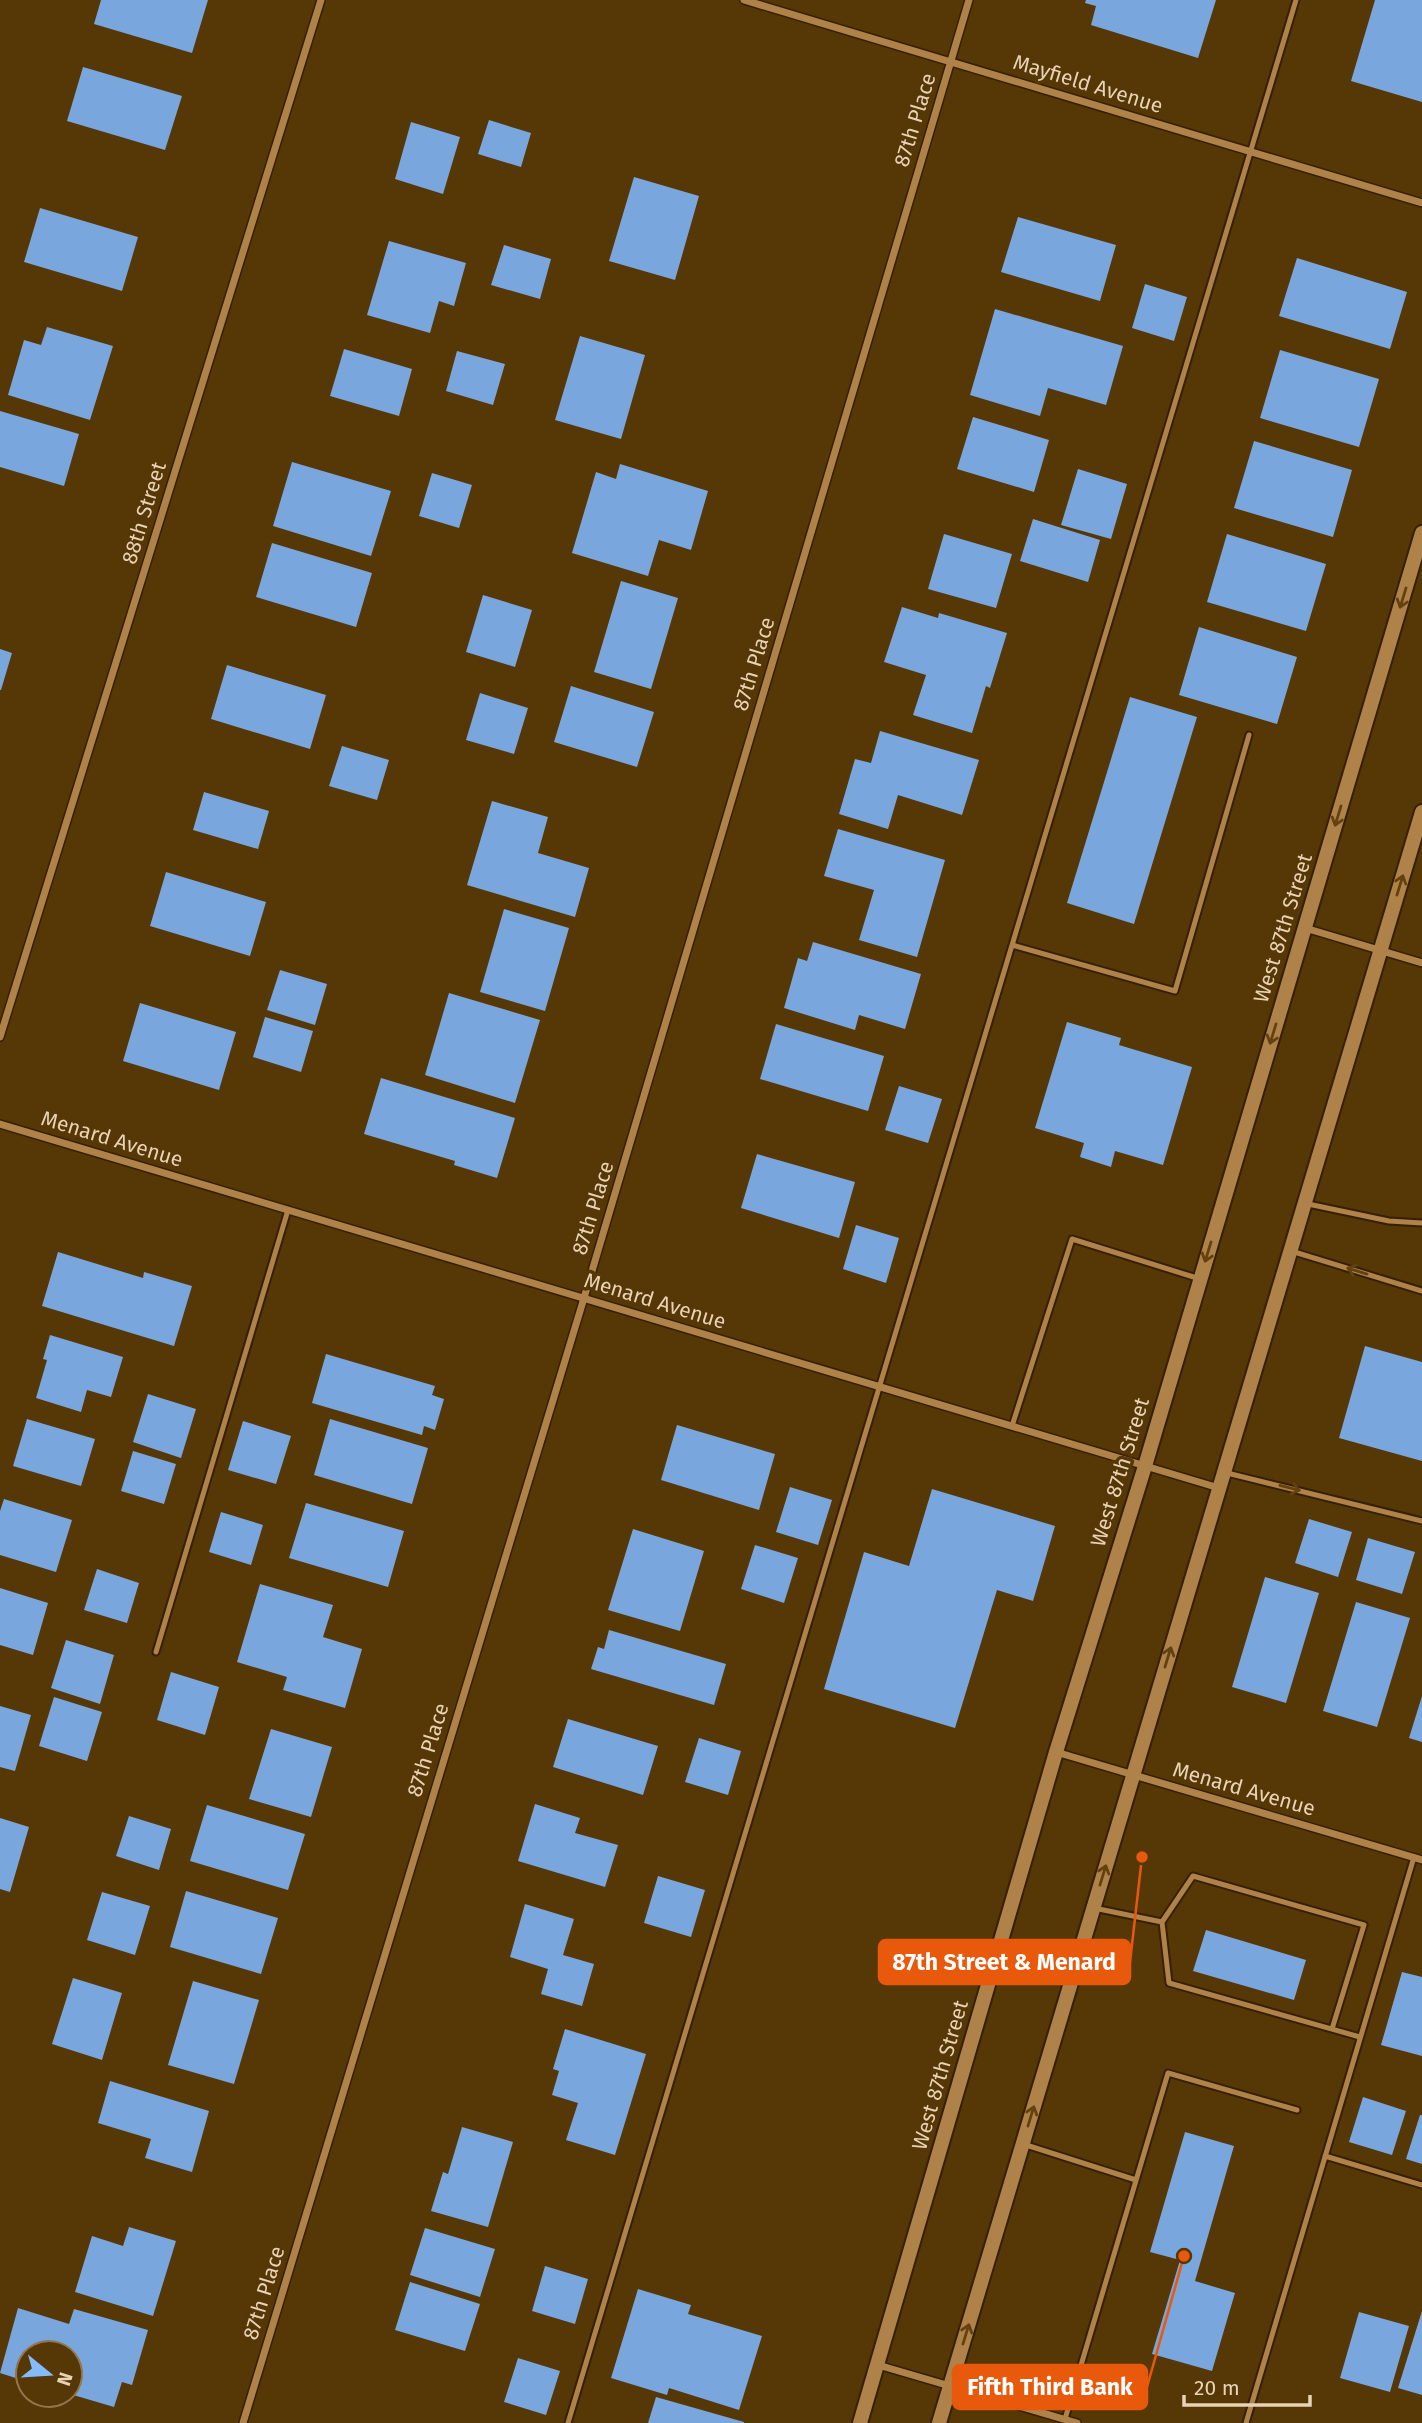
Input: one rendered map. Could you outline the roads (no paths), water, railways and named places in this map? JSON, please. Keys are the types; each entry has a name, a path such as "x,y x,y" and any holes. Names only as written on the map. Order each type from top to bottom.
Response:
{"main road":[{"name":"West 87th Street","path":"860,2423 1056,1752 1145,1466 1422,533"},
{"path":"939,2423 1422,812"}],"street":[{"name":"88th Street","path":"0,1037 321,0"},
{"name":"Mayfield Avenue","path":"744,0 1422,202"},
{"name":"87th Place","path":"243,2423 584,1298 969,0"},
{"path":"1305,928 1422,963"},
{"name":"Menard Avenue","path":"0,1124 1219,1488"},
{"name":"Menard Avenue","path":"1056,1752 1418,1859"},
{"path":"878,2365 1077,2423"}],"lane":[{"path":"568,2423 1296,0"},
{"path":"1012,945 1175,992 1249,735"},
{"path":"1304,1203 1389,1221 1422,1223"},
{"path":"156,1651 288,1210"},
{"path":"1012,1426 1072,1239 1200,1279"},
{"path":"1290,1250 1422,1291"},
{"path":"1224,1472 1422,1521"},
{"path":"1247,2423 1360,2037 1418,1859"},
{"path":"1332,2029 1364,1925 1193,1876 1162,1922 1169,1983 1360,2037"},
{"path":"1093,1908 1162,1922"},
{"path":"1065,2419 1168,2073 1297,2110"},
{"path":"1023,2144 1136,2180"},
{"path":"1325,2156 1422,2185"}],"place":[{"name":"87th Street & Menard","path":"1142,1857"},
{"name":"Fifth Third Bank","path":"1184,2256"}]}
